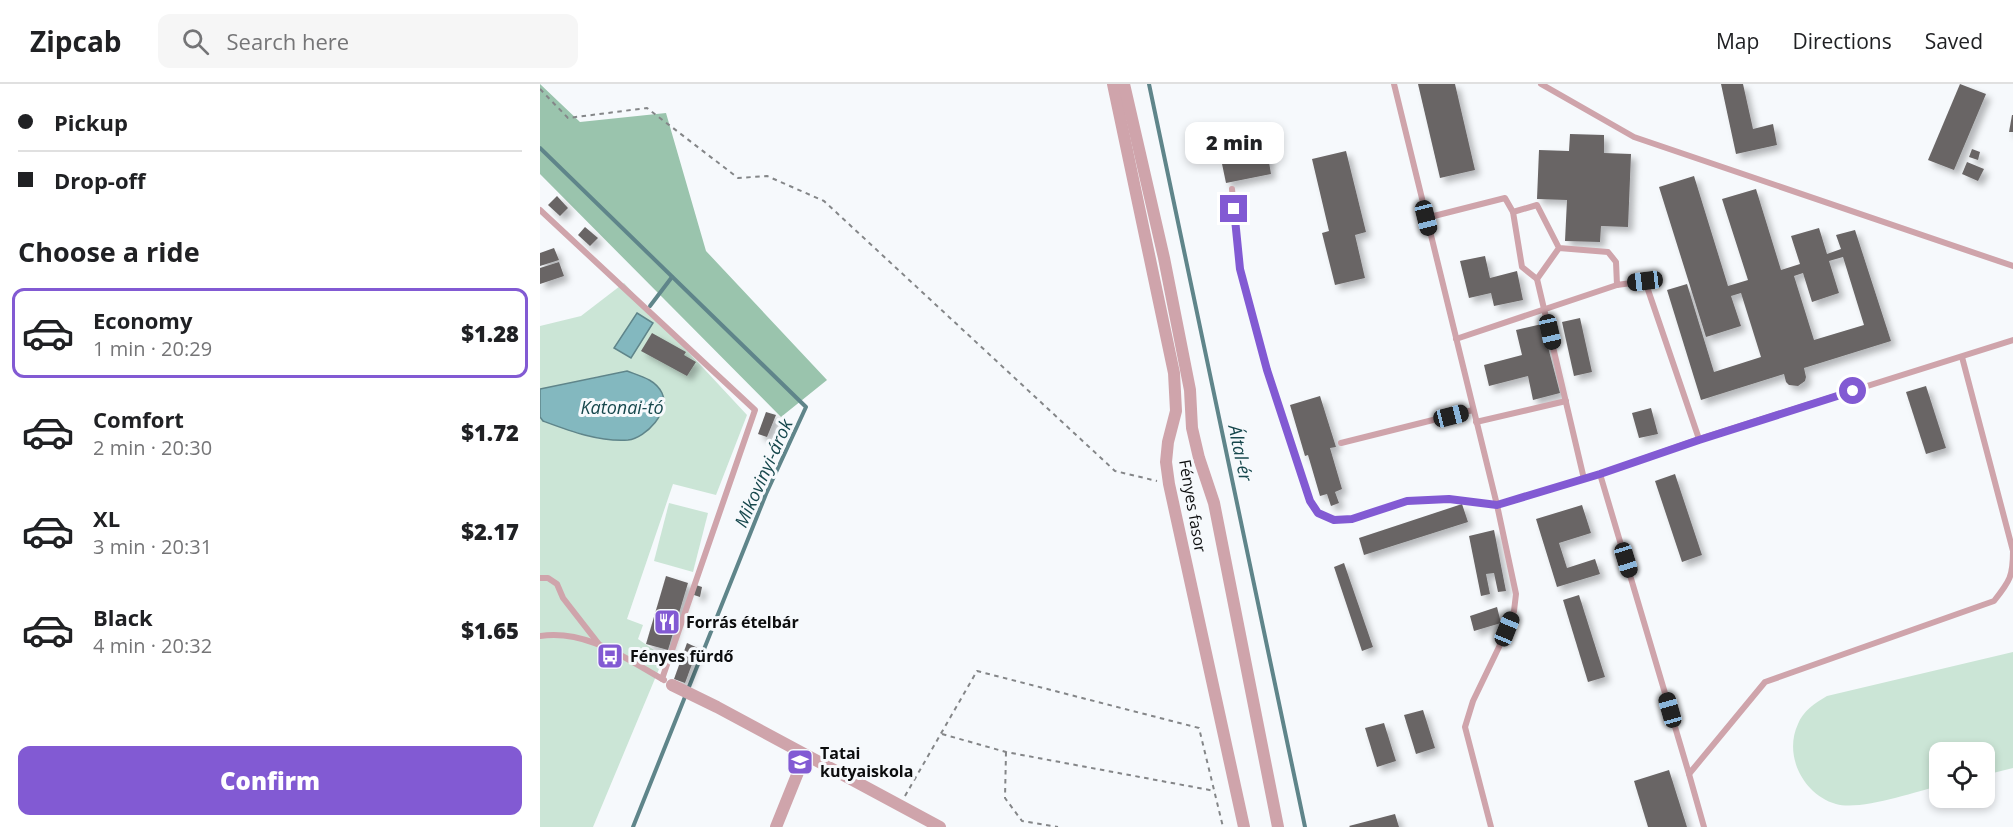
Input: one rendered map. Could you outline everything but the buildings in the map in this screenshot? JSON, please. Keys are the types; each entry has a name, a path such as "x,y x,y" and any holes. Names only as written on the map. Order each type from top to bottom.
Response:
{"street":[{"name":"Fényes fasor","path":"1113,84 1174,373 1176,411 1168,442 1166,462 1169,484 1244,827"},
{"path":"1124,84 1164,258 1190,390 1192,428 1214,503 1278,827"},
{"path":"672,684 940,827"},
{"path":"776,827 805,755"}],"lane":[{"path":"1394,84 1497,505 1516,594 1514,611 1473,701 1465,727 1491,827"},
{"path":"1541,84 1634,137 2013,266"},
{"path":"1232,189 1240,269 1267,370 1310,501 1318,513 1334,520 1352,519 1407,501 1449,499 1497,505 1600,474 2013,340"},
{"path":"1426,218 1505,198 1513,212 1522,267 1538,279 1584,479"},
{"path":"1513,212 1538,205 1559,248"},
{"path":"540,210 755,410 672,684 598,644 563,635 540,636"},
{"path":"1538,279 1559,248"},
{"path":"1559,248 1608,252 1616,262 1617,285"},
{"path":"1456,339 1617,285 1645,281 1699,440"},
{"path":"1689,774 1765,682 1994,601 2006,587 2013,572 2013,551 1962,357"},
{"path":"1476,422 1566,401"},
{"path":"1341,443 1473,410"},
{"path":"1600,474 1704,827"},
{"path":"540,578 548,578 557,584 563,598 598,644"}],"path":[{"path":"540,89 568,118 647,108 738,178 767,176 824,201 1114,471 1169,484"},
{"path":"899,806 977,671 1199,728 1223,827"},
{"path":"940,734 1006,753 1215,791"},
{"path":"1006,753 1005,798 1022,821 1058,827"}],"green space":[{"path":"540,84 580,122 666,113 706,251 827,380 781,417 540,174"},
{"path":"624,283 747,415 716,495 673,484 627,619 643,625 638,639 664,657 593,827 540,827 540,417 543,421 588,436 630,440 653,425 662,408 662,393 651,380 640,377 599,376 540,389 540,326 581,316","holes":["637,313 653,323 630,358"]},
{"path":"669,503 708,513 693,572 654,561"},
{"path":"2013,652 2013,768 1995,772 1995,742 1929,742 1929,789 1873,803 1836,804 1814,792 1806,783 1799,773 1793,749 1794,736 1800,719 1806,711 1827,696"}],"water":[{"path":"637,313 653,323 631,358 614,348"},
{"name":"Katonai-tó","path":"627,371 655,384 664,400 663,408 655,422 635,438 617,440 595,438 543,421 540,417 540,389"}],"waterway":[{"name":"Által-ér","path":"1149,84 1305,827"},
{"name":"Mikovinyi-árok","path":"540,148 806,407 766,494 633,827"},
{"path":"650,306 672,277"}],"place":[{"name":"Forrás ételbár","path":"667,622"},
{"name":"Fényes fürdő","path":"610,656"},
{"name":"Tatai kutyaiskola","path":"800,762"}],"route":[{"path":"1234,209 1240,269 1267,370 1310,501 1318,513 1334,520 1352,519 1407,501 1449,499 1497,505 1600,474 1853,391"}]}
